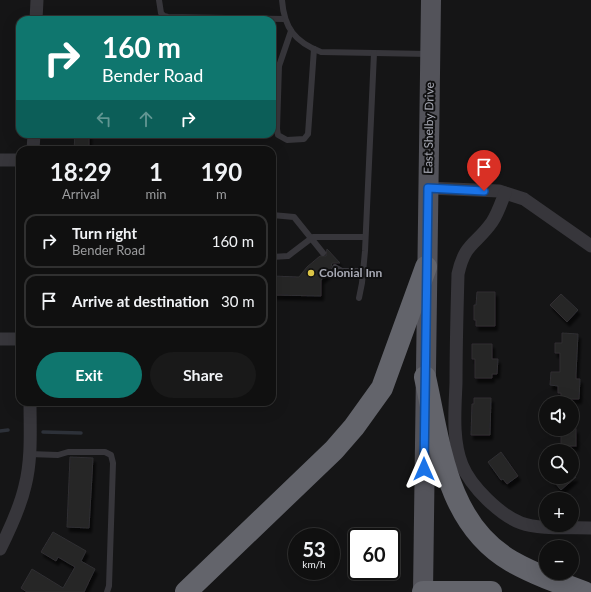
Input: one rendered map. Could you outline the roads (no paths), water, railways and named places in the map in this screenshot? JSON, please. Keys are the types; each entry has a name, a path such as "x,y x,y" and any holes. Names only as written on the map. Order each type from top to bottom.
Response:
{"highway":[{"path":"186,592 334,450 370,405 382,388 426,267"},
{"path":"424,377 450,485 467,519 485,540 510,560 545,577 584,592"},
{"path":"423,592 491,592"}],"main road":[{"name":"East Shelby Drive","path":"423,592 424,377 431,0"}],"street":[{"path":"36,16 37,0"},
{"path":"0,160 16,160"},
{"path":"428,188 505,193 524,199 591,246"},
{"path":"505,193 491,222 470,244 462,257 458,274 455,408 456,436 462,464 468,476 491,503 508,516 522,524 591,528"},
{"path":"0,339 16,339"},
{"path":"0,549 22,498 26,484 29,454 30,406"}],"lane":[{"path":"159,0 161,13 164,16"},
{"path":"282,0 284,18 291,31 314,49 330,53 430,54"},
{"path":"276,18 284,18"},
{"path":"291,31 279,66 277,129 278,135 287,140 304,139 308,134 314,49"},
{"path":"358,298 363,271 374,53"},
{"path":"276,215 294,217 323,253"},
{"path":"276,257 288,256 311,238 316,236 365,237"},
{"path":"335,267 342,271 363,271"},
{"path":"29,454 58,455 68,452 105,452 110,456 113,463 111,545 109,586 107,592"}],"waterway":[{"path":"0,431 8,430"},
{"path":"43,432 81,433"}],"place":[{"name":"Colonial Inn","path":"311,273"}]}
